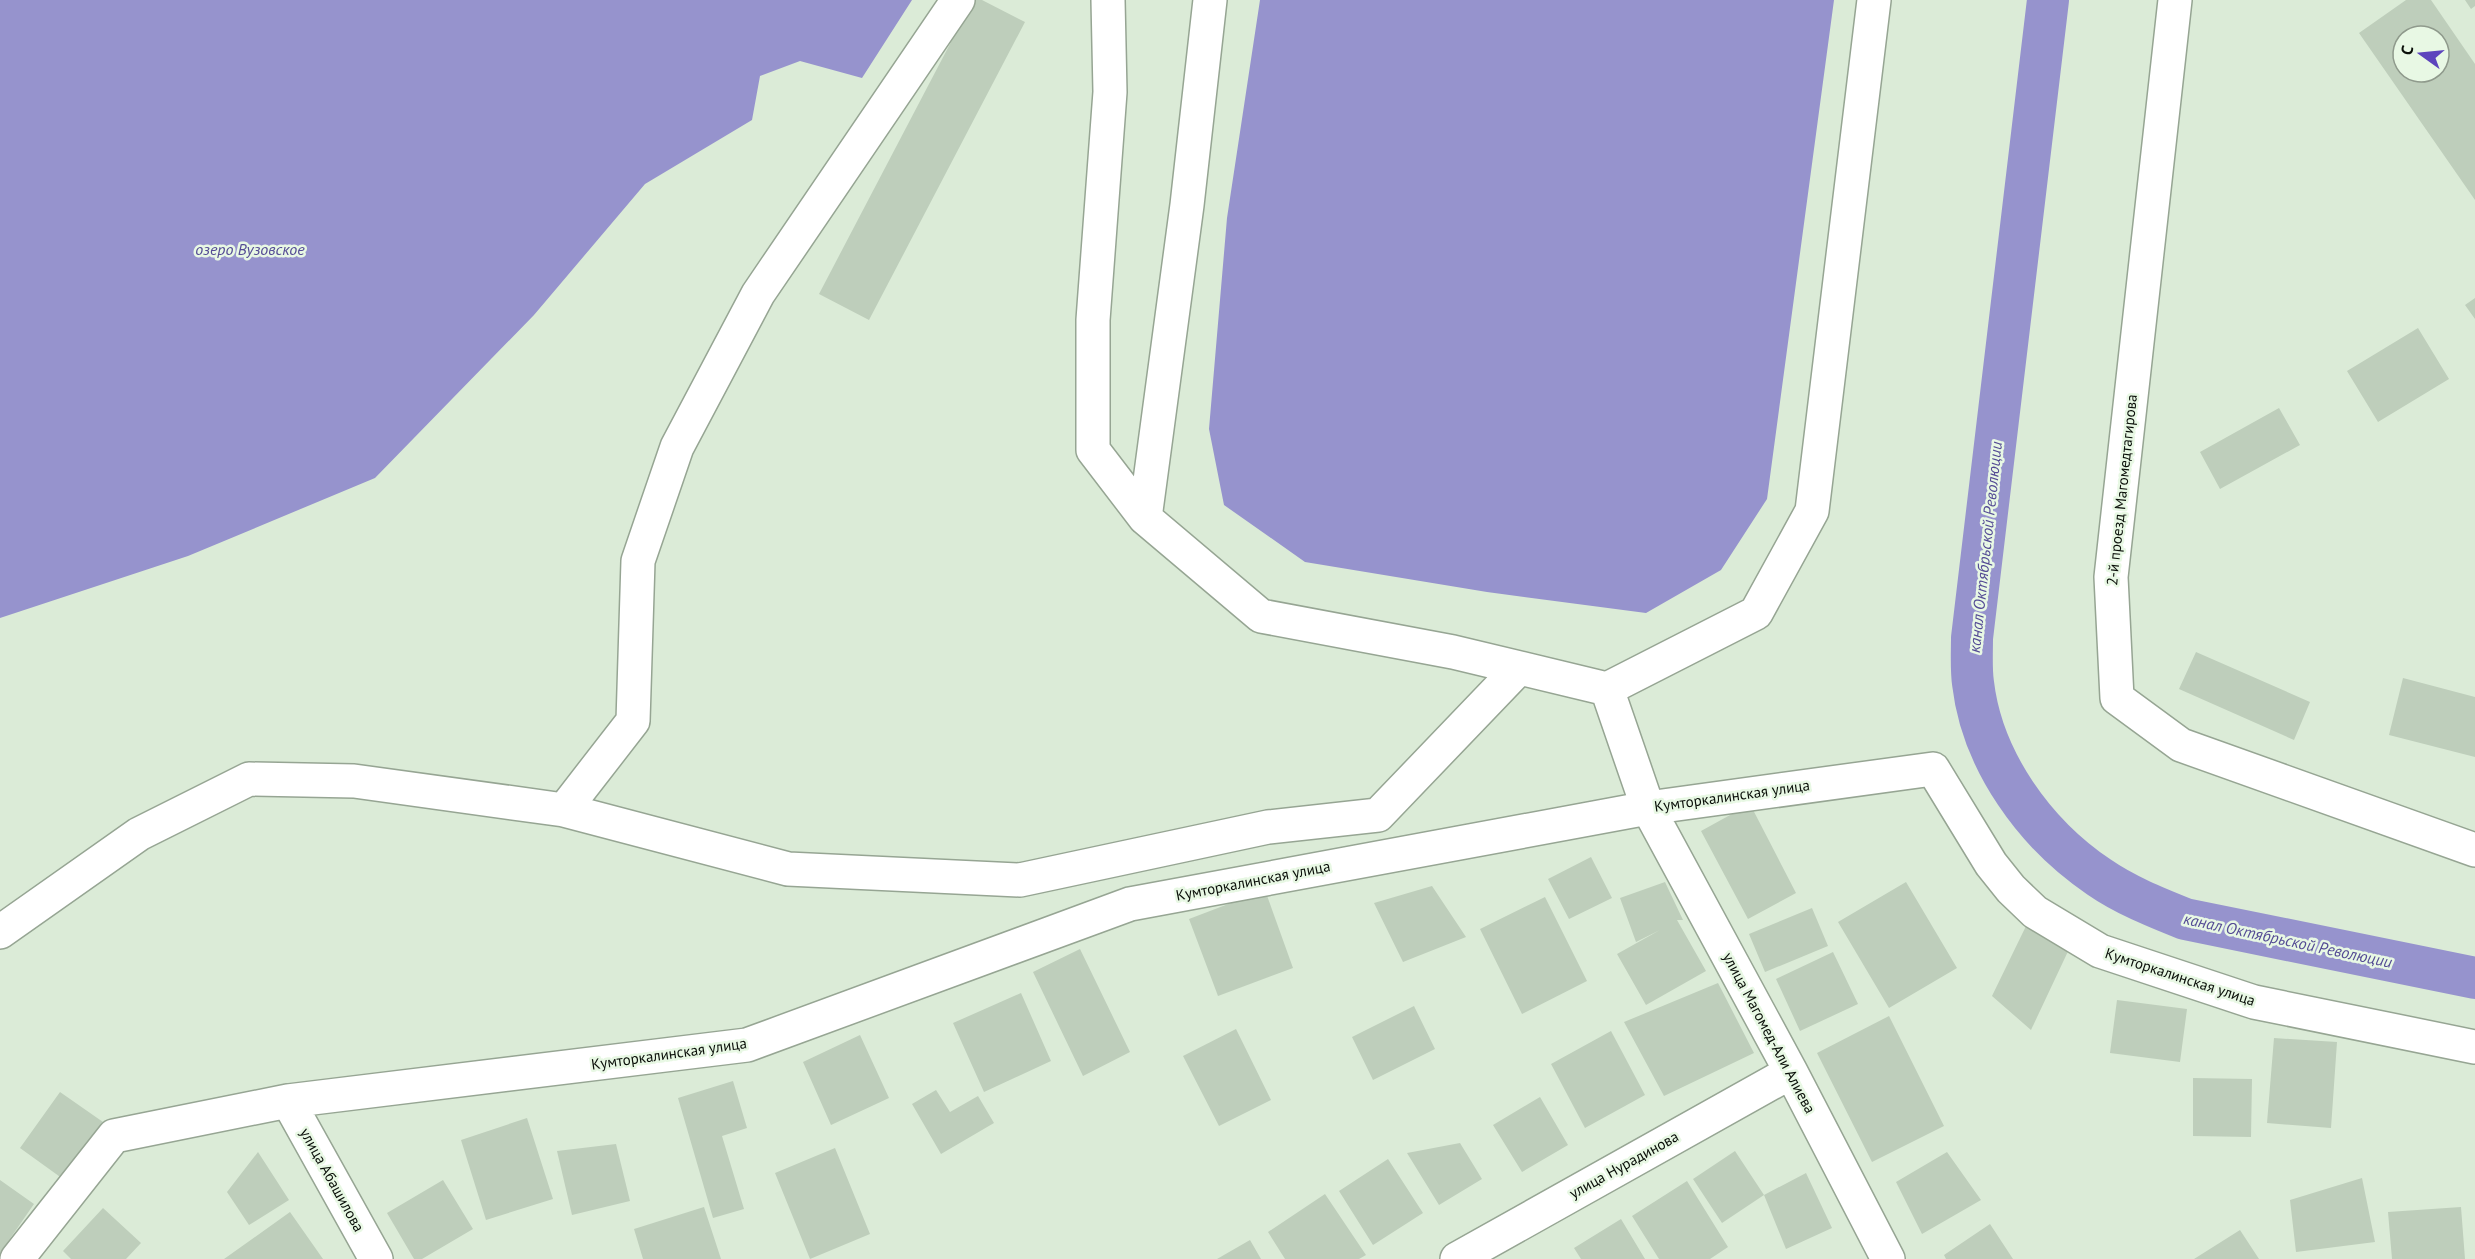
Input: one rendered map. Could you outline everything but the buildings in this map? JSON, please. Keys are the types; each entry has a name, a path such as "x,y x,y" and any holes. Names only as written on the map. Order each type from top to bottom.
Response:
{"street":[{"path":"564,810 633,721 638,561 677,447 758,294 958,0"},
{"path":"1108,0 1110,92 1093,320 1093,450 1145,518 1262,616 1453,652 1607,689 1756,613 1812,511 1874,0"},
{"path":"1145,518 1187,205 1210,0"},
{"name":"2-й проезд Магомедтагирова","path":"2175,0 2111,577 2117,698 2181,745 2475,850"},
{"path":"0,932 139,834 249,779 354,781 564,810 788,869 1020,880 1268,827 1378,815 1519,668"},
{"name":"улица Магомед-Али Алиева","path":"1607,689 1648,808 1791,1072 1888,1259"},
{"name":"Кумторкалинская улица","path":"17,1259 114,1136 288,1101 747,1045 1130,904 1648,808 1933,769 1991,864 2011,889 2035,912 2100,951 2254,1002 2475,1047"},
{"name":"улица Нурадинова","path":"1457,1259 1791,1072"},
{"name":"улица Абашилова","path":"288,1101 375,1259"}],"water":[{"name":"озеро Вузовское","path":"0,0 912,0 862,78 800,61 760,76 752,120 645,184 534,315 375,478 188,556 0,618"},
{"path":"1260,0 1834,0 1767,499 1721,570 1646,613 1487,592 1305,562 1224,505 1209,429 1227,218"}],"waterway":[{"name":"канал Октябрьской Революции","path":"2048,0 1972,638 1973,683 1978,712 1987,740 2015,793 2054,840 2099,877 2130,895 2185,919 2475,978"}]}
